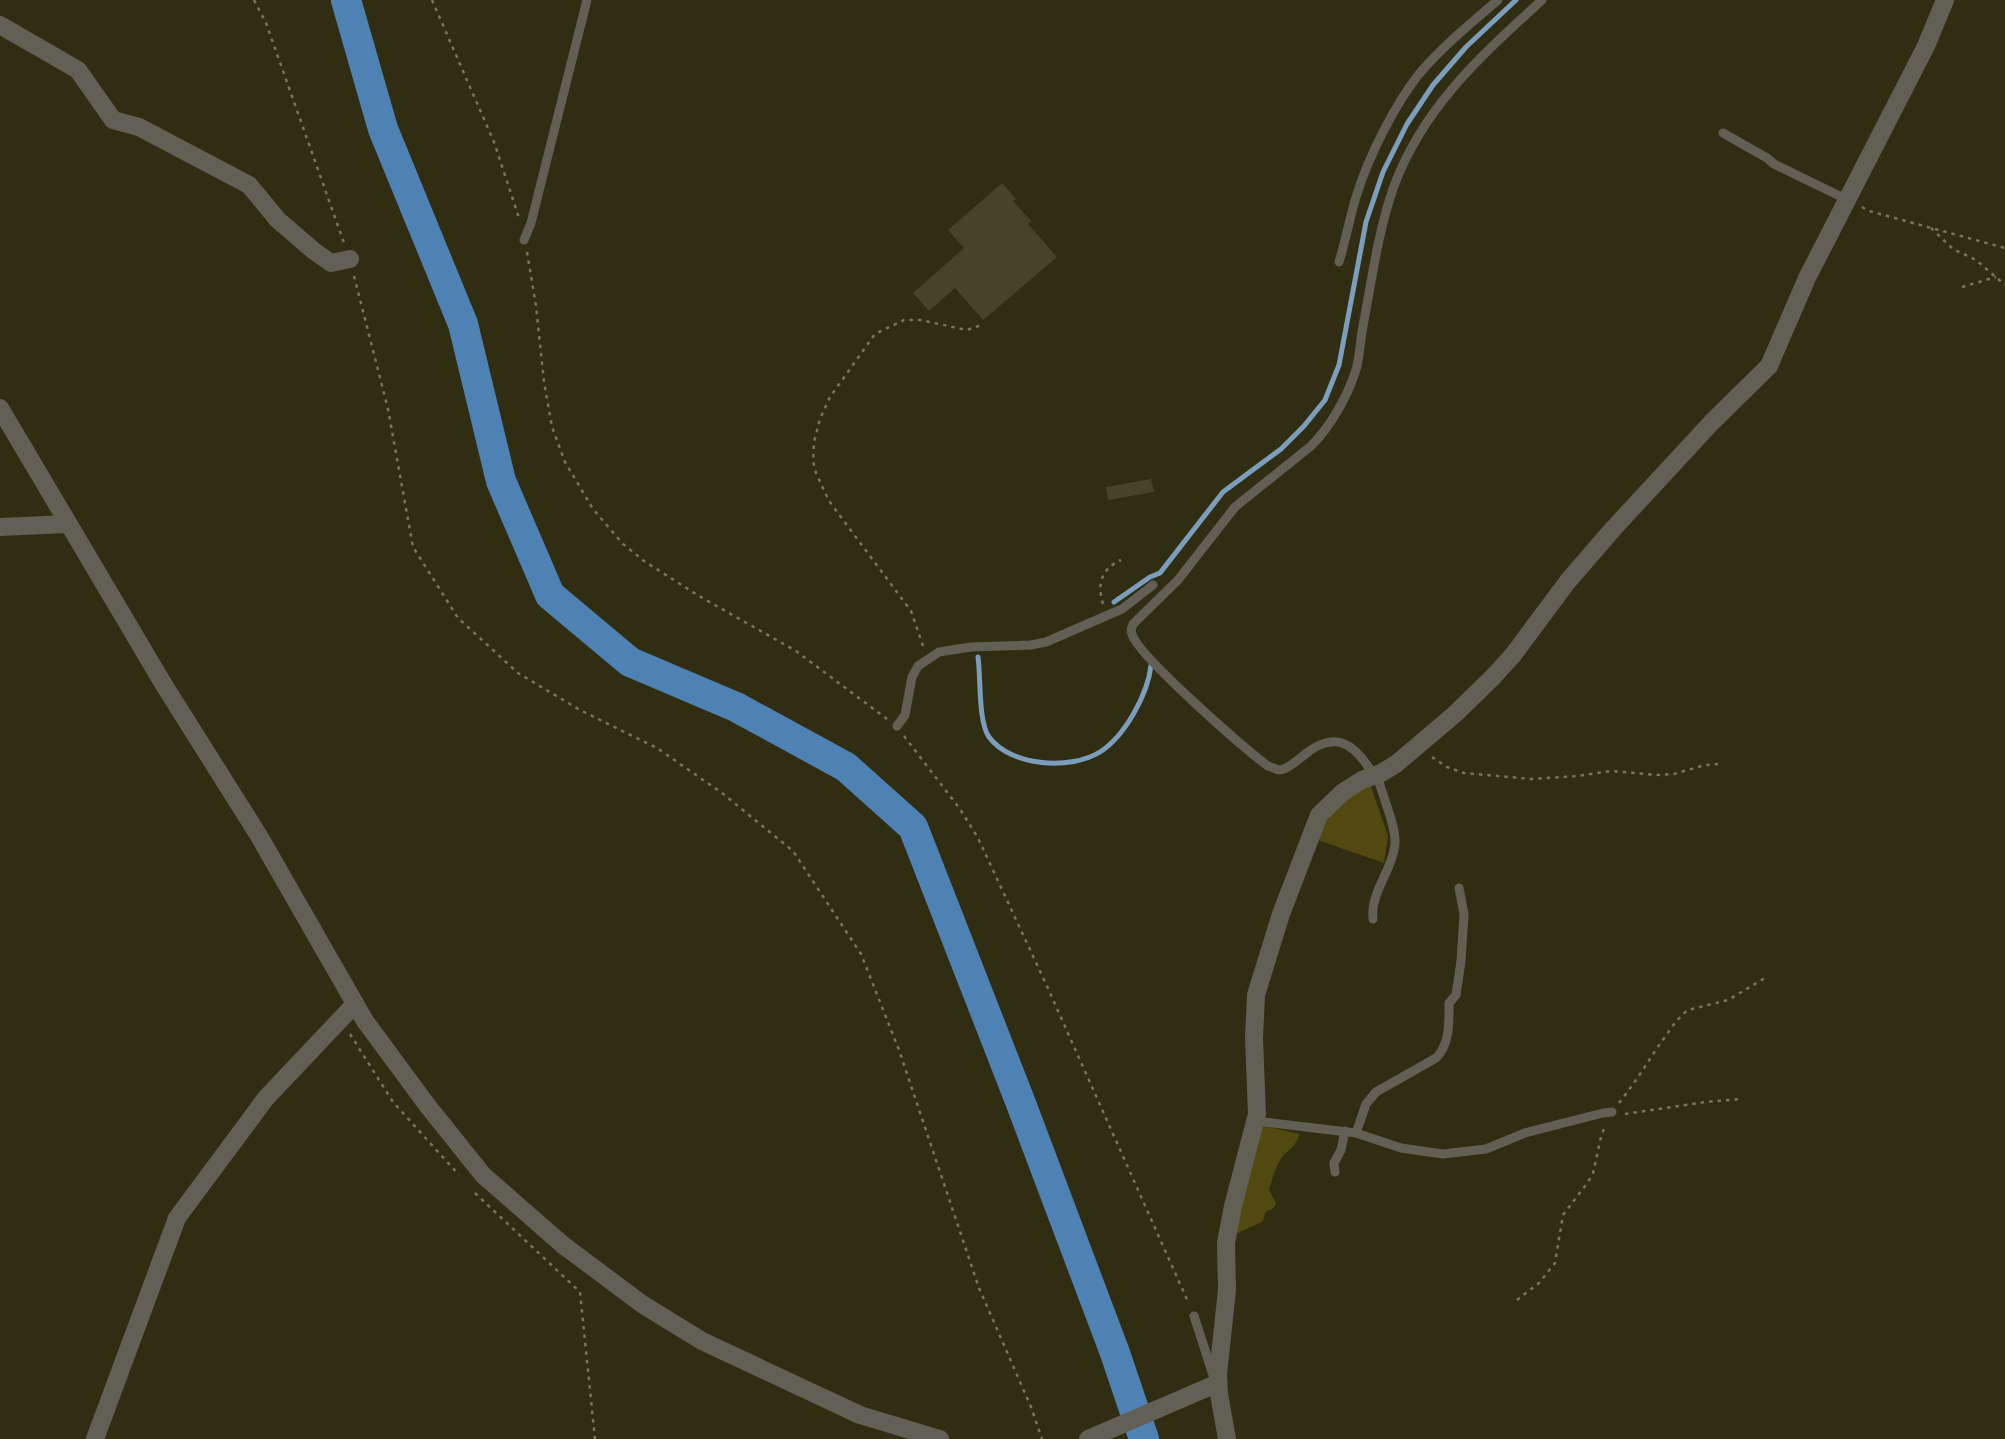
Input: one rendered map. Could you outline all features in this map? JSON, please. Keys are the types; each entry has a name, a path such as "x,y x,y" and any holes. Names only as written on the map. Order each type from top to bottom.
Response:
{"street":[{"path":"1227,1439 1217,1389 1226,1312 1227,1233 1257,1114 1255,1002 1281,914 1319,815 1343,792 1396,764 1455,714 1513,655 1568,581 1613,529 1712,422 1769,366 1807,278 1926,46 1945,0"},
{"path":"0,25 78,70 113,120 139,127 249,185 278,220 331,263 350,259"},
{"path":"0,408 164,685 259,836 365,1021 483,1175 563,1245 642,1304 702,1341 860,1415 940,1439"},
{"path":"0,527 68,524"},
{"path":"95,1439 177,1218 267,1098 355,1004"},
{"path":"1088,1439 1195,1393 1217,1389"}],"lane":[{"path":"524,240 531,223 587,0"},
{"path":"1339,262 1357,192 1404,96 1438,55 1498,0"},
{"path":"1373,919 1373,907 1388,871 1396,841 1375,775 1365,762 1353,750 1330,741 1312,748 1279,770 1268,766 1143,652 1132,636 1131,629 1178,580 1236,507 1318,439 1340,405 1355,372 1383,220 1395,183 1424,125 1455,84 1542,0"},
{"path":"1723,133 1774,164 1846,200"},
{"path":"897,726 905,715 912,677 918,666 939,652 1046,642 1122,609 1153,585"},
{"path":"1356,1133 1366,1104 1376,1092 1436,1058 1443,1051 1448,1034 1449,1003 1456,995 1461,961 1464,914 1459,888"},
{"path":"1256,1121 1345,1131 1401,1147 1454,1154 1486,1149 1525,1133 1612,1112"},
{"path":"1335,1172 1334,1163 1341,1150 1345,1131"},
{"path":"1194,1316 1217,1389"}],"path":[{"path":"254,0 270,36 350,259 388,410 414,547 458,618 518,673 580,710 657,748 722,793 793,850 861,954 943,1175 979,1288 1031,1407 1042,1439"},
{"path":"432,0 494,142 512,193 536,306 544,382 555,438 568,468 593,509 643,561 802,655 897,726 960,809 978,838 1046,984 1194,1316"},
{"path":"1846,200 1869,211 2005,248"},
{"path":"1928,226 1953,249 1976,260 2005,285"},
{"path":"1962,287 1996,278"},
{"path":"928,659 911,611 829,501 816,473 813,461 814,442 830,397 875,334 904,320 920,320 967,330 984,324"},
{"path":"1109,614 1100,594 1101,576 1113,564 1121,561"},
{"path":"1421,743 1432,757 1447,767 1464,774 1486,777 1546,778 1611,771 1658,775 1718,764"},
{"path":"1517,1300 1539,1283 1555,1263 1563,1215 1593,1173 1601,1137 1612,1112 1673,1026 1688,1010 1728,1000 1765,978"},
{"path":"341,1019 393,1102 458,1174"},
{"path":"1612,1112 1625,1114 1741,1099"},
{"path":"467,1184 580,1292 595,1439"}],"shaded area":[{"path":"1370,784 1388,836 1384,863 1315,839 1330,813 1344,800"},
{"path":"1262,1127 1299,1134 1298,1138 1282,1157 1274,1173 1269,1190 1276,1203 1274,1207 1266,1211 1263,1221 1232,1236"}],"building":[{"path":"1002,183 1016,199 1013,201 1031,221 1028,224 1057,257 983,320 955,288 929,311 913,293 964,248 948,230"},
{"path":"1151,479 1154,492 1108,500 1106,487"}],"waterway":[{"path":"346,0 383,129 463,324 501,481 550,595 630,662 736,707 846,767 913,827 1020,1101 1115,1353 1144,1439"},
{"path":"1114,602 1160,573 1223,492 1281,449 1325,400 1339,365 1366,222 1383,172 1407,124 1433,85 1466,47 1516,0"},
{"path":"978,657 981,710 989,737 1012,755 1026,760 1058,763 1088,758 1100,752 1118,736 1140,701 1151,665"}]}
